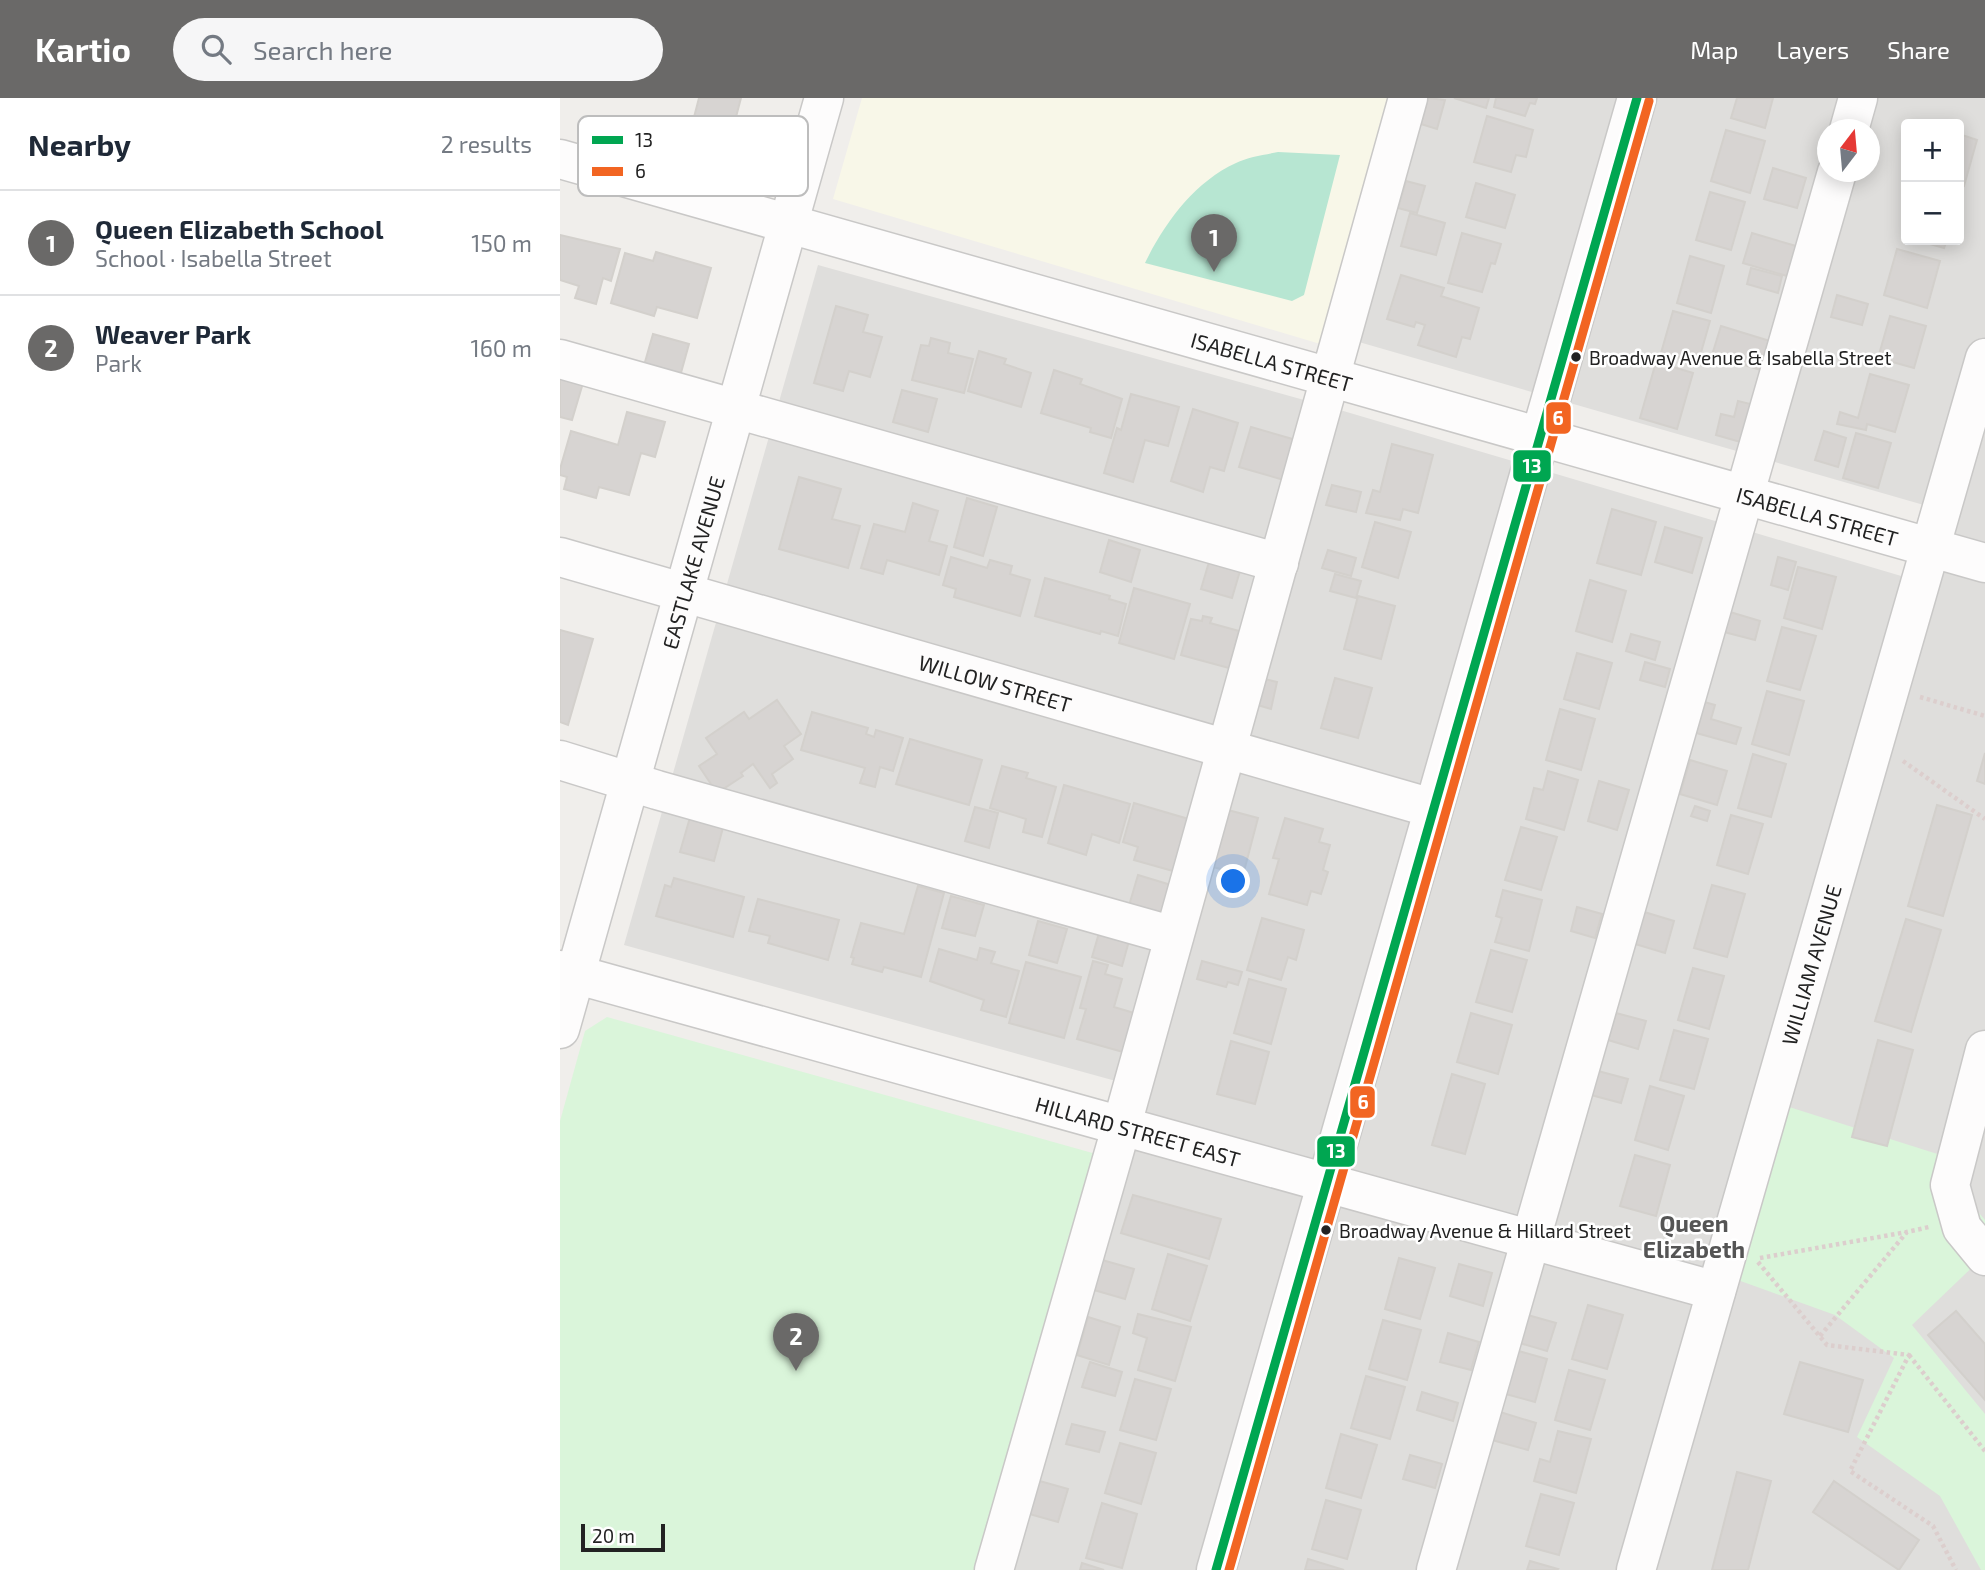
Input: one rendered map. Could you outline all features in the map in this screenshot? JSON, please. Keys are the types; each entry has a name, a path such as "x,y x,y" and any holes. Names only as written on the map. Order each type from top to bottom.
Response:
{"street":[{"name":"EASTLAKE AVENUE","path":"808,156 824,98"},
{"path":"994,1570 1121,1128 1408,98"},
{"path":"1216,1570 1637,98"},
{"path":"1852,119 1858,98"},
{"name":"ISABELLA STREET","path":"560,159 578,164"},
{"path":"1436,1570 1834,182"},
{"name":"ISABELLA STREET","path":"695,196 1985,563"},
{"name":"EASTLAKE AVENUE","path":"560,1029 568,972 630,781 797,196"},
{"name":"WILLIAM AVENUE","path":"1636,1570 1985,358"},
{"path":"560,359 1279,563"},
{"name":"WILLOW STREET","path":"560,557 1432,808"},
{"path":"560,760 1174,936"},
{"name":"HILLARD STREET EAST","path":"568,972 1121,1128 1532,1238 1716,1291"},
{"path":"1985,1050 1950,1185 1958,1220 1985,1256"}],"path":[{"path":"1916,696 1985,716"},
{"path":"1898,758 1985,819"},
{"path":"1958,1220 1907,1232 1755,1258 1827,1345 1909,1355 1985,1451"},
{"path":"1820,1336 1907,1232"},
{"path":"1909,1355 1850,1471 1933,1526 1956,1570"}],"shaded area":[{"path":"862,98 1396,98 1327,346 833,199"},
{"path":"1422,98 1985,98 1985,1570 994,1570 1134,1086 624,945 818,265 1340,410 1935,586 1955,514 1352,340"}],"green space":[{"path":"1278,152 1340,155 1304,295 1292,301 1145,263 1171,219 1207,181 1241,161"},
{"path":"607,1017 1096,1154 974,1570 560,1570 560,1121 585,1031"},
{"path":"1786,1106 1950,1158 1962,1193 1985,1220 1985,1255 1912,1325 1985,1414 1985,1570 1981,1570 1940,1496 1857,1437 1894,1358 1835,1315 1735,1279"}],"building":[{"path":"699,98 741,98 736,116 694,116"},
{"path":"1428,98 1445,100 1437,129 1421,124"},
{"path":"1454,98 1489,98 1486,108"},
{"path":"1496,98 1537,98 1535,104 1530,103 1525,116 1494,107"},
{"path":"1737,98 1773,98 1765,128 1731,118"},
{"path":"1487,116 1533,130 1526,157 1516,155 1511,172 1474,162"},
{"path":"1726,130 1765,141 1750,193 1711,181"},
{"path":"1964,136 1977,140 1964,186"},
{"path":"1773,168 1806,178 1797,208 1764,199"},
{"path":"1406,181 1425,186 1417,213 1398,208"},
{"path":"1476,183 1515,195 1505,228 1466,217"},
{"path":"1710,192 1745,202 1731,250 1696,240"},
{"path":"1410,213 1445,223 1436,255 1401,246"},
{"path":"1462,233 1501,244 1495,264 1491,263 1482,292 1448,283"},
{"path":"1752,233 1796,246 1787,276 1743,263"},
{"path":"560,235 620,249 611,281 603,278 596,304 575,298 579,286 560,280"},
{"path":"1897,249 1940,261 1927,308 1884,295"},
{"path":"656,252 711,268 697,318 657,307 654,316 611,303 625,253 653,261"},
{"path":"1690,256 1724,266 1711,313 1677,303"},
{"path":"1751,268 1782,276 1778,293 1747,284"},
{"path":"1401,275 1444,288 1441,296 1479,308 1470,339 1462,337 1456,357 1418,345 1425,325 1416,322 1414,327 1387,319"},
{"path":"1837,295 1868,304 1862,325 1831,317"},
{"path":"836,306 868,315 863,332 882,337 870,377 849,371 843,391 814,383"},
{"path":"1673,311 1710,321 1698,363 1661,353"},
{"path":"1890,316 1926,326 1914,368 1878,358"},
{"path":"1721,326 1773,342 1764,371 1712,355"},
{"path":"653,334 689,344 679,380 643,369"},
{"path":"931,338 950,343 948,353 973,359 964,393 912,380 921,345 929,346"},
{"path":"979,351 1006,359 1004,364 1031,373 1021,407 968,391"},
{"path":"1656,362 1693,373 1677,429 1640,418"},
{"path":"1054,370 1082,379 1080,384 1122,399 1111,438 1090,432 1091,428 1041,413"},
{"path":"1870,374 1909,385 1895,432 1867,424 1866,430 1837,424 1840,412 1858,418"},
{"path":"560,376 583,383 572,420 560,417"},
{"path":"902,390 937,399 928,432 893,422"},
{"path":"1131,394 1179,407 1168,446 1145,440 1133,482 1104,473 1117,428 1121,430"},
{"path":"1738,401 1754,405 1744,443 1716,435 1721,414 1734,417"},
{"path":"1193,409 1238,423 1224,471 1210,467 1203,492 1171,481"},
{"path":"627,412 665,422 655,457 641,453 629,495 599,487 596,498 564,489 567,477 560,475 560,469 571,431 618,445"},
{"path":"1251,427 1296,440 1284,480 1239,467"},
{"path":"1824,431 1846,438 1838,467 1815,460"},
{"path":"1856,433 1891,443 1878,488 1843,478"},
{"path":"1392,444 1433,455 1418,513 1403,509 1400,520 1366,513 1373,490 1380,492"},
{"path":"799,477 841,489 832,519 860,526 848,568 779,549"},
{"path":"1332,485 1361,492 1356,512 1326,505"},
{"path":"967,498 997,507 983,556 954,547"},
{"path":"913,503 938,511 929,541 947,546 939,575 887,560 883,574 861,568 874,524 905,532"},
{"path":"1612,509 1656,522 1641,575 1597,563"},
{"path":"1375,522 1411,532 1398,578 1362,567"},
{"path":"1665,527 1702,538 1692,573 1655,562"},
{"path":"1109,540 1140,550 1131,582 1100,572"},
{"path":"1328,550 1356,558 1351,576 1322,568"},
{"path":"951,557 987,568 990,560 1012,566 1010,574 1030,580 1020,616 954,597 956,589 943,585"},
{"path":"1778,557 1796,562 1788,590 1771,585"},
{"path":"1209,562 1240,571 1232,598 1201,589"},
{"path":"1798,567 1836,577 1822,629 1784,618"},
{"path":"1335,574 1361,581 1356,598 1330,591"},
{"path":"1045,578 1110,596 1109,599 1126,604 1118,636 1101,631 1100,634 1035,616"},
{"path":"1590,580 1626,591 1612,642 1576,631"},
{"path":"1134,588 1190,604 1174,659 1119,643"},
{"path":"1358,596 1395,606 1381,659 1344,649"},
{"path":"1730,612 1760,621 1755,640 1724,632"},
{"path":"1203,616 1212,618 1210,623 1239,631 1229,668 1181,655 1191,619 1202,621"},
{"path":"1782,627 1816,636 1800,690 1767,681"},
{"path":"560,630 593,639 568,725 560,722"},
{"path":"1631,634 1660,642 1655,660 1626,651"},
{"path":"1577,653 1612,663 1599,709 1564,699"},
{"path":"1645,662 1670,669 1665,687 1640,680"},
{"path":"1260,678 1277,682 1271,709 1254,704"},
{"path":"1335,678 1372,688 1358,738 1321,728"},
{"path":"1767,691 1804,701 1789,755 1752,744"},
{"path":"777,700 801,734 784,746 793,759 772,774 777,783 770,788 753,764 741,773 743,776 717,793 699,766 717,754 706,738 744,712 749,719"},
{"path":"1697,700 1715,705 1711,719 1741,728 1736,744 1689,731"},
{"path":"1560,709 1595,719 1581,770 1546,760"},
{"path":"812,712 868,728 866,734 874,737 876,730 903,738 893,771 880,767 875,787 860,783 865,768 801,750"},
{"path":"910,739 982,760 969,805 896,784"},
{"path":"1985,753 1985,784 1977,781"},
{"path":"1753,754 1786,764 1771,817 1738,808"},
{"path":"1690,760 1727,771 1717,805 1680,794"},
{"path":"1002,766 1028,773 1026,778 1056,787 1042,837 1023,832 1026,819 990,808"},
{"path":"1548,771 1578,780 1564,830 1526,819 1534,788 1543,790"},
{"path":"1599,781 1629,790 1617,830 1588,821"},
{"path":"1064,785 1130,804 1119,843 1092,834 1086,855 1048,843"},
{"path":"1134,803 1192,820 1173,871 1134,860 1138,847 1123,842"},
{"path":"1937,805 1972,815 1943,916 1908,906"},
{"path":"1695,806 1710,811 1707,821 1691,816"},
{"path":"975,807 998,813 989,848 965,841"},
{"path":"1228,810 1258,818 1243,875 1213,867"},
{"path":"691,814 724,824 714,861 680,852"},
{"path":"1731,815 1763,824 1748,874 1717,865"},
{"path":"1285,818 1323,829 1319,842 1330,845 1323,870 1328,872 1321,894 1311,891 1307,905 1269,894 1279,859 1273,858"},
{"path":"1521,827 1557,837 1541,890 1505,880"},
{"path":"1138,875 1171,885 1162,919 1128,909"},
{"path":"674,878 744,897 733,937 656,916 665,885 671,887"},
{"path":"1712,885 1745,894 1727,957 1694,948"},
{"path":"918,886 944,893 921,977 884,967 882,972 852,964 854,958 851,957 861,923 904,934"},
{"path":"1503,890 1542,900 1529,951 1495,942 1502,918 1496,916"},
{"path":"951,896 984,905 975,936 942,928"},
{"path":"758,899 839,920 828,960 768,943 770,936 749,931"},
{"path":"1577,907 1602,914 1595,938 1571,931"},
{"path":"1641,911 1674,921 1665,953 1632,943"},
{"path":"1262,918 1304,930 1296,960 1288,957 1281,980 1247,970"},
{"path":"1906,919 1941,930 1911,1032 1875,1021"},
{"path":"1038,921 1067,929 1057,963 1029,955"},
{"path":"1099,933 1129,941 1122,966 1092,957"},
{"path":"980,948 995,952 991,963 1019,971 1006,1017 981,1010 984,1000 930,981 939,949 977,960"},
{"path":"1491,950 1527,960 1512,1012 1476,1002"},
{"path":"1093,961 1108,965 1105,974 1122,979 1114,1007 1134,1013 1123,1052 1077,1039 1086,1009 1080,1008"},
{"path":"1202,961 1242,972 1238,985 1228,982 1226,987 1197,979"},
{"path":"1026,962 1081,977 1064,1038 1009,1023"},
{"path":"1693,968 1724,976 1709,1029 1678,1020"},
{"path":"1249,979 1286,989 1271,1044 1234,1033"},
{"path":"1471,1013 1512,1025 1498,1074 1457,1062"},
{"path":"1616,1013 1646,1021 1638,1049 1608,1040"},
{"path":"1674,1030 1708,1039 1694,1089 1660,1080"},
{"path":"1878,1040 1913,1050 1887,1146 1852,1137"},
{"path":"1231,1041 1269,1052 1255,1104 1217,1094"},
{"path":"1598,1071 1628,1079 1621,1103 1591,1095"},
{"path":"1452,1074 1485,1084 1465,1154 1432,1145"},
{"path":"1650,1086 1684,1096 1668,1150 1635,1140"},
{"path":"1635,1155 1670,1165 1656,1216 1620,1206"},
{"path":"1133,1195 1221,1219 1209,1259 1121,1233"},
{"path":"1168,1254 1207,1266 1190,1321 1152,1309"},
{"path":"1399,1258 1435,1268 1420,1319 1385,1309"},
{"path":"1102,1260 1134,1269 1125,1299 1094,1290"},
{"path":"1459,1264 1492,1273 1483,1306 1450,1296"},
{"path":"1588,1305 1623,1315 1607,1369 1572,1359"},
{"path":"1956,1311 1985,1344 1985,1400 1928,1335"},
{"path":"1138,1314 1191,1327 1175,1381 1138,1370 1147,1338 1133,1333"},
{"path":"1524,1314 1556,1323 1547,1351 1516,1342"},
{"path":"1088,1317 1120,1327 1109,1365 1077,1355"},
{"path":"1383,1320 1421,1330 1407,1380 1369,1369"},
{"path":"1448,1333 1479,1342 1471,1370 1440,1362"},
{"path":"1515,1350 1547,1359 1535,1402 1502,1393"},
{"path":"1090,1362 1122,1372 1115,1396 1082,1387"},
{"path":"1800,1362 1863,1380 1848,1432 1784,1414"},
{"path":"1569,1370 1605,1380 1590,1430 1555,1420"},
{"path":"1366,1376 1405,1387 1390,1439 1351,1428"},
{"path":"1135,1379 1171,1389 1156,1440 1120,1430"},
{"path":"1422,1392 1458,1403 1453,1421 1417,1410"},
{"path":"1500,1412 1536,1423 1528,1450 1492,1440"},
{"path":"1072,1424 1105,1432 1099,1452 1066,1444"},
{"path":"1558,1431 1591,1439 1576,1493 1534,1481 1540,1459 1550,1462"},
{"path":"1341,1434 1377,1445 1361,1498 1326,1488"},
{"path":"1120,1443 1156,1453 1141,1504 1105,1493"},
{"path":"1410,1455 1442,1464 1435,1488 1403,1479"},
{"path":"1737,1472 1771,1481 1748,1570 1712,1570"},
{"path":"1036,1480 1068,1489 1058,1522 1026,1513"},
{"path":"1834,1481 1919,1540 1899,1570 1813,1512"},
{"path":"1541,1494 1574,1503 1559,1555 1526,1546"},
{"path":"1326,1500 1361,1510 1347,1559 1312,1549"},
{"path":"1102,1503 1137,1514 1122,1568 1086,1558"},
{"path":"1308,1559 1344,1570 1305,1570"},
{"path":"1530,1561 1558,1569 1527,1570"},
{"path":"1082,1563 1104,1570 1080,1570"}],"transit line":[{"name":"13","path":"1216,1570 1637,98"},
{"name":"6","path":"1229,1570 1649,101"}],"place":[{"name":"Queen Elizabeth School","path":"1214,272"},
{"name":"Broadway Avenue & Isabella Street","path":"1576,357"},
{"name":"Broadway Avenue & Hillard Street","path":"1326,1230"},
{"name":"Weaver Park","path":"796,1371"}],"district":[{"name":"Queen Elizabeth","path":"1694,1236"}]}
